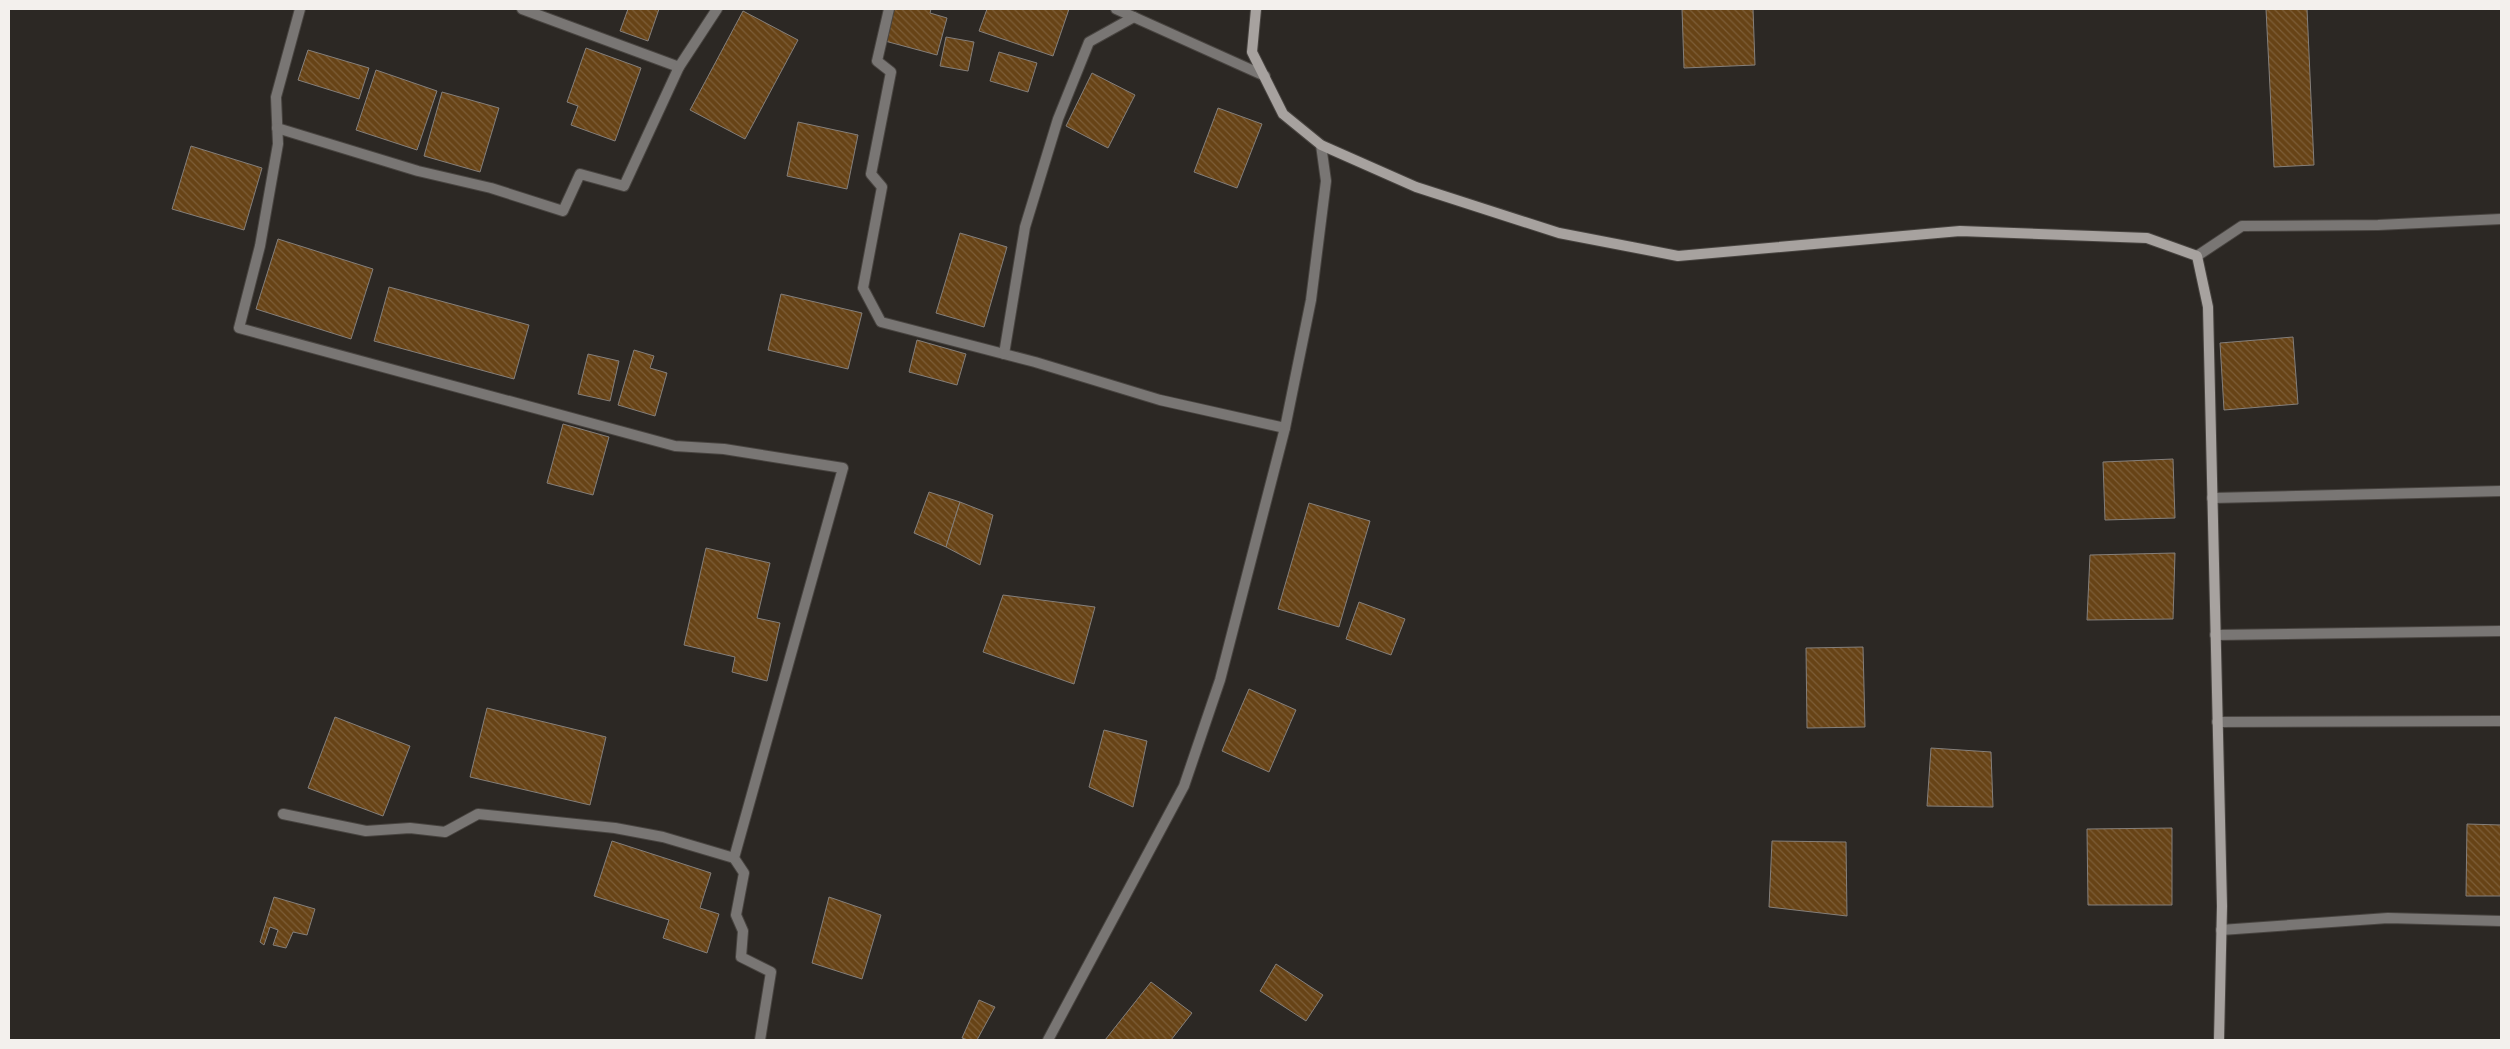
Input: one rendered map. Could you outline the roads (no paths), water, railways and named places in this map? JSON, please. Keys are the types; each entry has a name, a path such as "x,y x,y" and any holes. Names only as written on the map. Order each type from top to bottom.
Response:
{"main road":[{"path":"1256,9 1252,52 1283,114 1321,145 1416,186 1559,233 1678,256 1960,231 2147,238 2197,256 2208,307 2221,930 2219,1040"}],"street":[{"path":"300,9 276,97 278,144 260,246 239,328 675,446 724,449 843,468 734,858"},
{"path":"522,9 679,67"},
{"path":"277,128 418,171 490,188 563,210 580,174 624,186 679,67 717,9"},
{"path":"889,9 877,61 892,72 871,174 882,187 864,288 882,322 1004,354 1160,400 1285,428"},
{"path":"1116,9 1206,48 1264,76"},
{"path":"1004,354 1025,227 1058,119 1089,42 1134,17"},
{"path":"1048,1040 1184,786 1220,680 1285,428 1311,300 1326,181 1321,145"},
{"path":"2197,256 2242,226 2378,225 2501,219"},
{"path":"2212,498 2501,491"},
{"path":"2215,635 2501,631"},
{"path":"2217,722 2501,721"},
{"path":"283,814 366,831 410,828 445,832 478,814 615,828 663,836 734,858 744,873 736,915 743,931 741,957 771,972 760,1040"},
{"path":"2221,930 2388,918 2501,921"}]}
